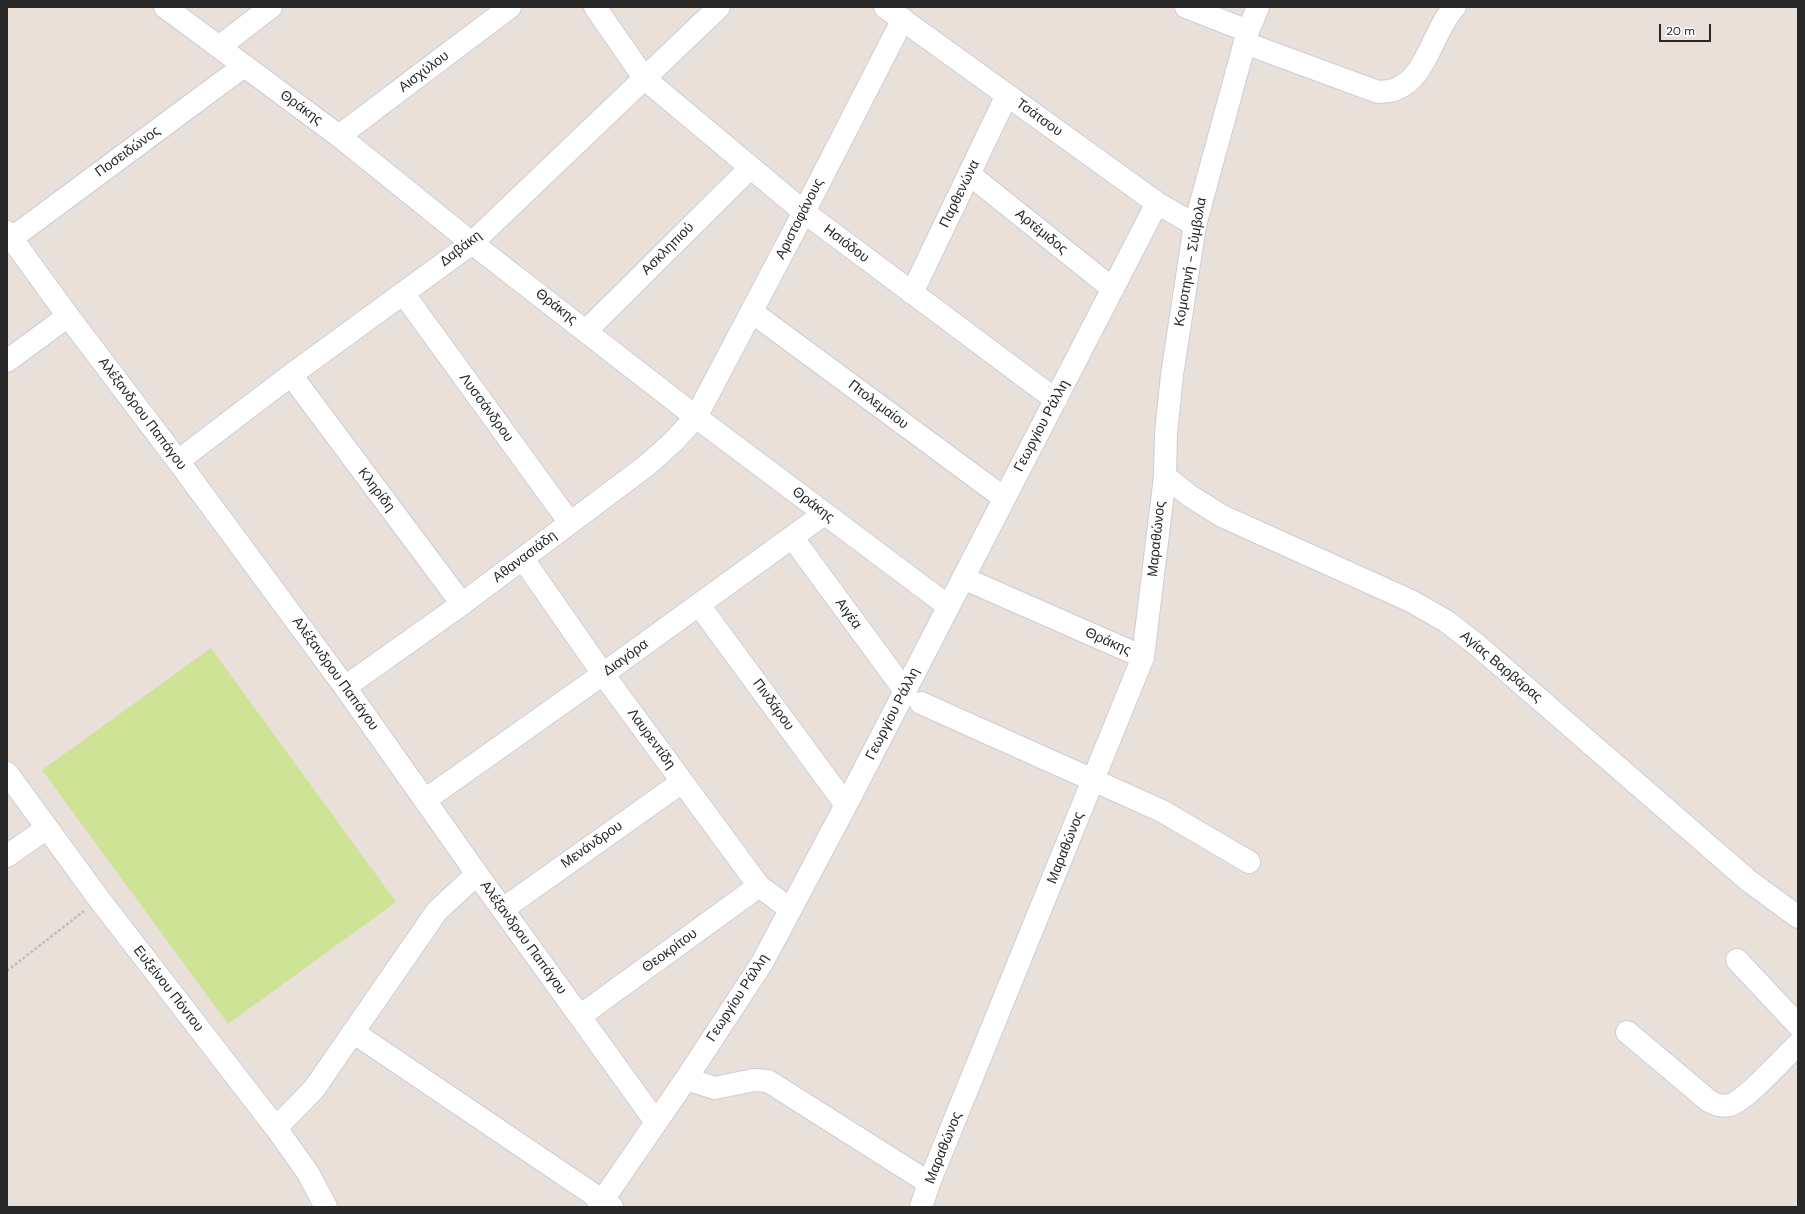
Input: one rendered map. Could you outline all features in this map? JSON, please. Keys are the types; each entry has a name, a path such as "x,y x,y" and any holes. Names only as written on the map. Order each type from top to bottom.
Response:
{"street":[{"name":"Θράκης","path":"165,7 339,136 472,243 696,417 948,606"},
{"path":"219,47 271,7"},
{"name":"Αισχύλου","path":"339,136 510,7"},
{"name":"Ησιόδου","path":"595,7 644,79 804,212 1056,400"},
{"name":"Δαβάκη","path":"178,461 291,375 472,243 719,7"},
{"name":"Κομοτηνή - Σύμβολα","path":"1165,476 1166,433 1172,375 1195,224 1246,37 1258,7"},
{"path":"1189,8 1246,37 1378,92 1395,90 1407,83 1415,75 1454,7"},
{"name":"Τσάτσου","path":"894,13 1157,203 1195,224"},
{"name":"Αριστοφάνους","path":"696,417 804,212 894,13"},
{"name":"Ποσειδώνος","path":"9,235 244,66"},
{"name":"Παρθενώνα","path":"912,293 1008,95"},
{"name":"Ασκληπιού","path":"586,331 750,168"},
{"name":"Αρτέμιδος","path":"969,174 1113,289"},
{"name":"Γεωργίου Ράλλη","path":"604,1205 656,1122 762,963 846,805 913,697 948,606 1157,203"},
{"name":"Αλέξανδρου Παπάγου","path":"9,235 346,687 477,874 656,1122"},
{"name":"Λυσσάνδρου","path":"402,293 570,523"},
{"name":"Πτολεμαίου","path":"752,312 1004,498"},
{"path":"7,361 68,316"},
{"name":"Κληρίδη","path":"291,375 462,604"},
{"name":"Αθανασιάδη","path":"346,687 462,604 646,466 673,442 696,417"},
{"name":"Μαραθώνος","path":"921,1207 929,1183 1143,657 1165,476"},
{"name":"Αγίας Βαρβάρας","path":"1165,476 1190,496 1222,516 1410,601 1446,621 1477,645 1749,881 1798,918"},
{"name":"Διαγόρα","path":"425,800 603,674 824,514"},
{"name":"Αιγέα","path":"792,537 913,697"},
{"name":"Λαυρεντίδη","path":"522,559 603,674 759,886 790,909"},
{"name":"Θράκης","path":"963,578 1143,657"},
{"name":"Πινδάρου","path":"699,605 846,805"},
{"path":"913,697 1093,781 1162,811 1249,862"},
{"name":"Ευξείνου Πόντου","path":"7,773 99,899 276,1128 308,1173 326,1207"},
{"name":"Μενάνδρου","path":"503,909 682,782"},
{"path":"7,856 47,828"},
{"path":"276,1128 310,1094 435,914 445,902 477,874"},
{"name":"Θεοκρίτου","path":"580,1016 759,886"},
{"path":"1737,960 1798,1024"},
{"path":"353,1032 604,1205"},
{"path":"1627,1032 1709,1101 1722,1106 1729,1106 1741,1100 1798,1044"},
{"path":"686,1079 715,1088 754,1080 768,1081 929,1183"}],"path":[{"path":"7,971 99,899"}],"green space":[{"path":"211,648 396,902 228,1024 42,770"}]}
